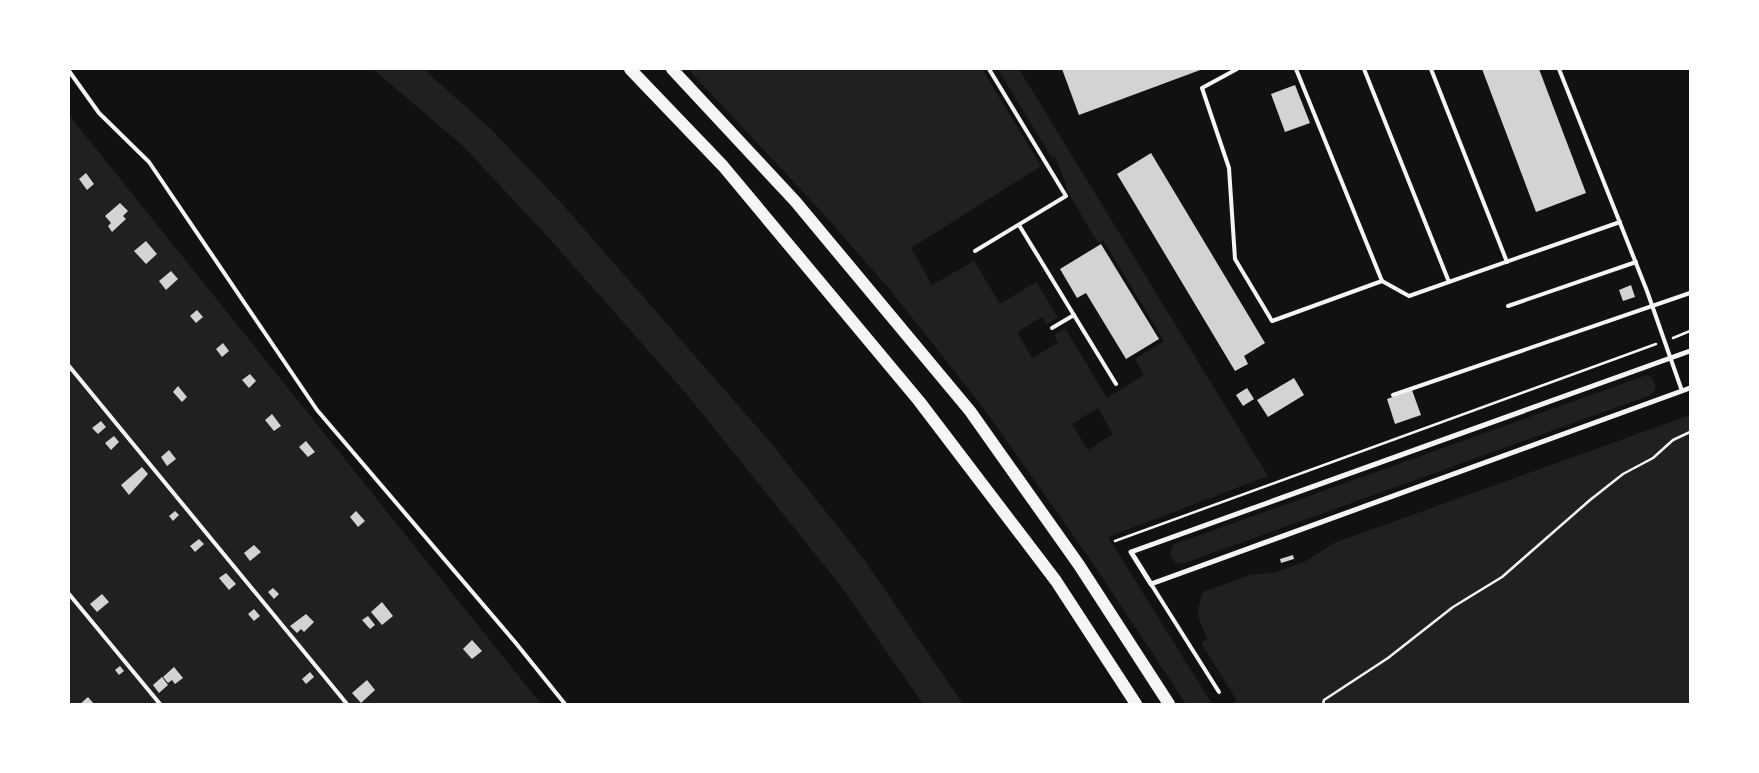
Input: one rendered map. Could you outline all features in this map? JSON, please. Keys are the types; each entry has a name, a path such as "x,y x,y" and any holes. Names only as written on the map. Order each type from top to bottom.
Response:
{"highway":[{"path":"630,69 723,166 920,401 1056,581 1136,704"},
{"path":"672,69 796,201 970,411 1084,572 1168,704"}],"street":[{"path":"1690,351 1131,552 1151,584 1690,388"}],"lane":[{"path":"976,251 1066,196 989,69"},
{"path":"1237,69 1202,88 1229,168 1235,260 1272,322 1382,281"},
{"path":"1296,69 1382,281 1409,296 1620,222"},
{"path":"1364,69 1449,282"},
{"path":"1431,69 1507,262"},
{"path":"1559,69 1636,262 1682,391"},
{"path":"69,71 99,113 149,162 317,410 515,642 565,704"},
{"path":"1019,224 1116,384"},
{"path":"1508,306 1636,262"},
{"path":"1394,395 1690,293"},
{"path":"1052,328 1074,315"},
{"path":"69,366 347,704"},
{"path":"1151,584 1219,692"},
{"path":"69,594 160,704"}],"path":[{"path":"1115,541 1690,331"},
{"path":"1323,704 1324,700 1388,658 1453,607 1502,577 1590,500 1623,474 1653,458 1673,440 1690,432"}],"shaded area":[{"path":"373,69 423,69 489,127 564,206 770,442 863,558 963,704 923,704 841,586 684,391 548,237 462,145"},
{"path":"688,69 982,69 1041,166 911,248 932,285 974,261 1000,304 1036,282 1058,317 1047,324 1042,317 1017,332 1032,358 1058,343 1054,335 1065,328 1107,398 1144,375 1135,359 1164,341 1103,240 1098,243 1067,191 1055,157 1052,158 998,69 1019,69 1268,476 1108,537 1212,704 1186,704 1092,562 982,406 891,291 819,209","holes":["1098,408 1113,434 1088,450 1072,424"]},
{"path":"69,115 541,704 69,704"},
{"path":"1647,375 1652,378 1655,386 1653,393 1648,396 1182,564 1175,562 1170,556 1172,546 1175,544"},
{"path":"1690,415 1690,704 1230,704 1237,701 1201,643 1208,638 1198,616 1203,592 1250,575 1276,572 1306,561 1334,543"}],"building":[{"path":"1062,69 1203,69 1079,115"},
{"path":"1482,69 1539,69 1586,193 1536,212"},
{"path":"1295,85 1310,123 1285,132 1271,94"},
{"path":"1151,153 1265,343 1244,356 1248,364 1235,371 1117,174"},
{"path":"86,173 94,184 87,190 79,179"},
{"path":"120,203 128,211 123,216 126,219 112,232 108,226 111,223 105,216"},
{"path":"146,241 157,254 146,264 134,251"},
{"path":"1101,244 1159,339 1126,359 1086,293 1077,298 1060,269"},
{"path":"171,271 178,279 166,290 159,281"},
{"path":"1631,285 1635,297 1623,301 1619,290"},
{"path":"197,310 203,317 196,323 190,316"},
{"path":"223,343 229,351 222,357 216,349"},
{"path":"250,374 256,381 249,388 242,380"},
{"path":"1294,378 1304,395 1268,417 1257,400"},
{"path":"178,386 187,397 182,402 173,392"},
{"path":"1247,388 1254,399 1243,406 1236,395"},
{"path":"1412,390 1421,415 1395,424 1387,399"},
{"path":"272,414 281,426 274,431 265,420"},
{"path":"101,421 106,427 98,434 92,428"},
{"path":"114,436 119,442 111,450 105,443"},
{"path":"306,441 315,452 308,457 299,447"},
{"path":"169,450 176,459 167,466 161,457"},
{"path":"142,467 148,474 129,495 121,485"},
{"path":"175,511 179,515 173,521 169,516"},
{"path":"356,511 365,521 358,527 350,517"},
{"path":"199,539 204,544 195,552 190,546"},
{"path":"254,545 261,552 250,561 244,553"},
{"path":"1293,555 1294,559 1281,563 1280,559"},
{"path":"226,573 236,584 229,590 219,578"},
{"path":"273,588 279,594 274,599 268,592"},
{"path":"102,594 109,602 97,612 90,604"},
{"path":"382,602 393,616 382,625 371,612"},
{"path":"254,609 260,616 254,621 248,614"},
{"path":"306,614 314,622 304,632 301,629 297,633 290,626"},
{"path":"368,616 375,625 370,629 362,620"},
{"path":"472,640 482,651 472,659 463,649"},
{"path":"120,666 124,671 119,675 115,670"},
{"path":"174,667 183,678 175,684 172,680 168,683 163,677"},
{"path":"310,672 314,677 306,684 302,679"},
{"path":"162,677 168,685 159,693 153,685"},
{"path":"367,680 375,690 361,703 352,693"},
{"path":"88,697 94,704 80,704"}]}
